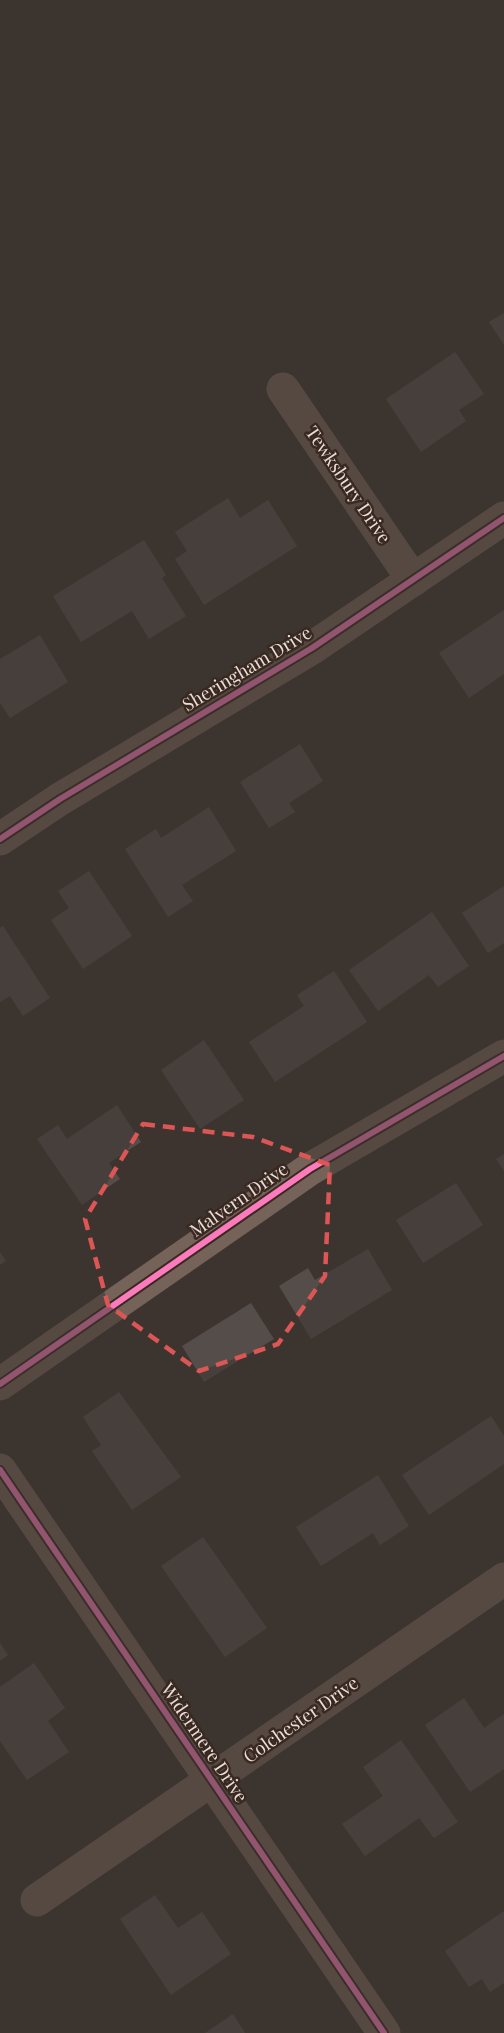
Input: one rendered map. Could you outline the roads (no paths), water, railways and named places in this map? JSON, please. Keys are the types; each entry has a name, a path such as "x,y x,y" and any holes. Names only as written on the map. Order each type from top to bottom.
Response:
{"street":[{"name":"Tewksbury Drive","path":"283,389 412,580"},
{"name":"Sheringham Drive","path":"0,839 60,799 312,648 504,518"},
{"name":"Malvern Drive","path":"0,1384 310,1169 504,1056"},
{"name":"Widermere Drive","path":"0,1470 384,2033"},
{"name":"Colchester Drive","path":"37,1900 212,1782 504,1579"}]}
